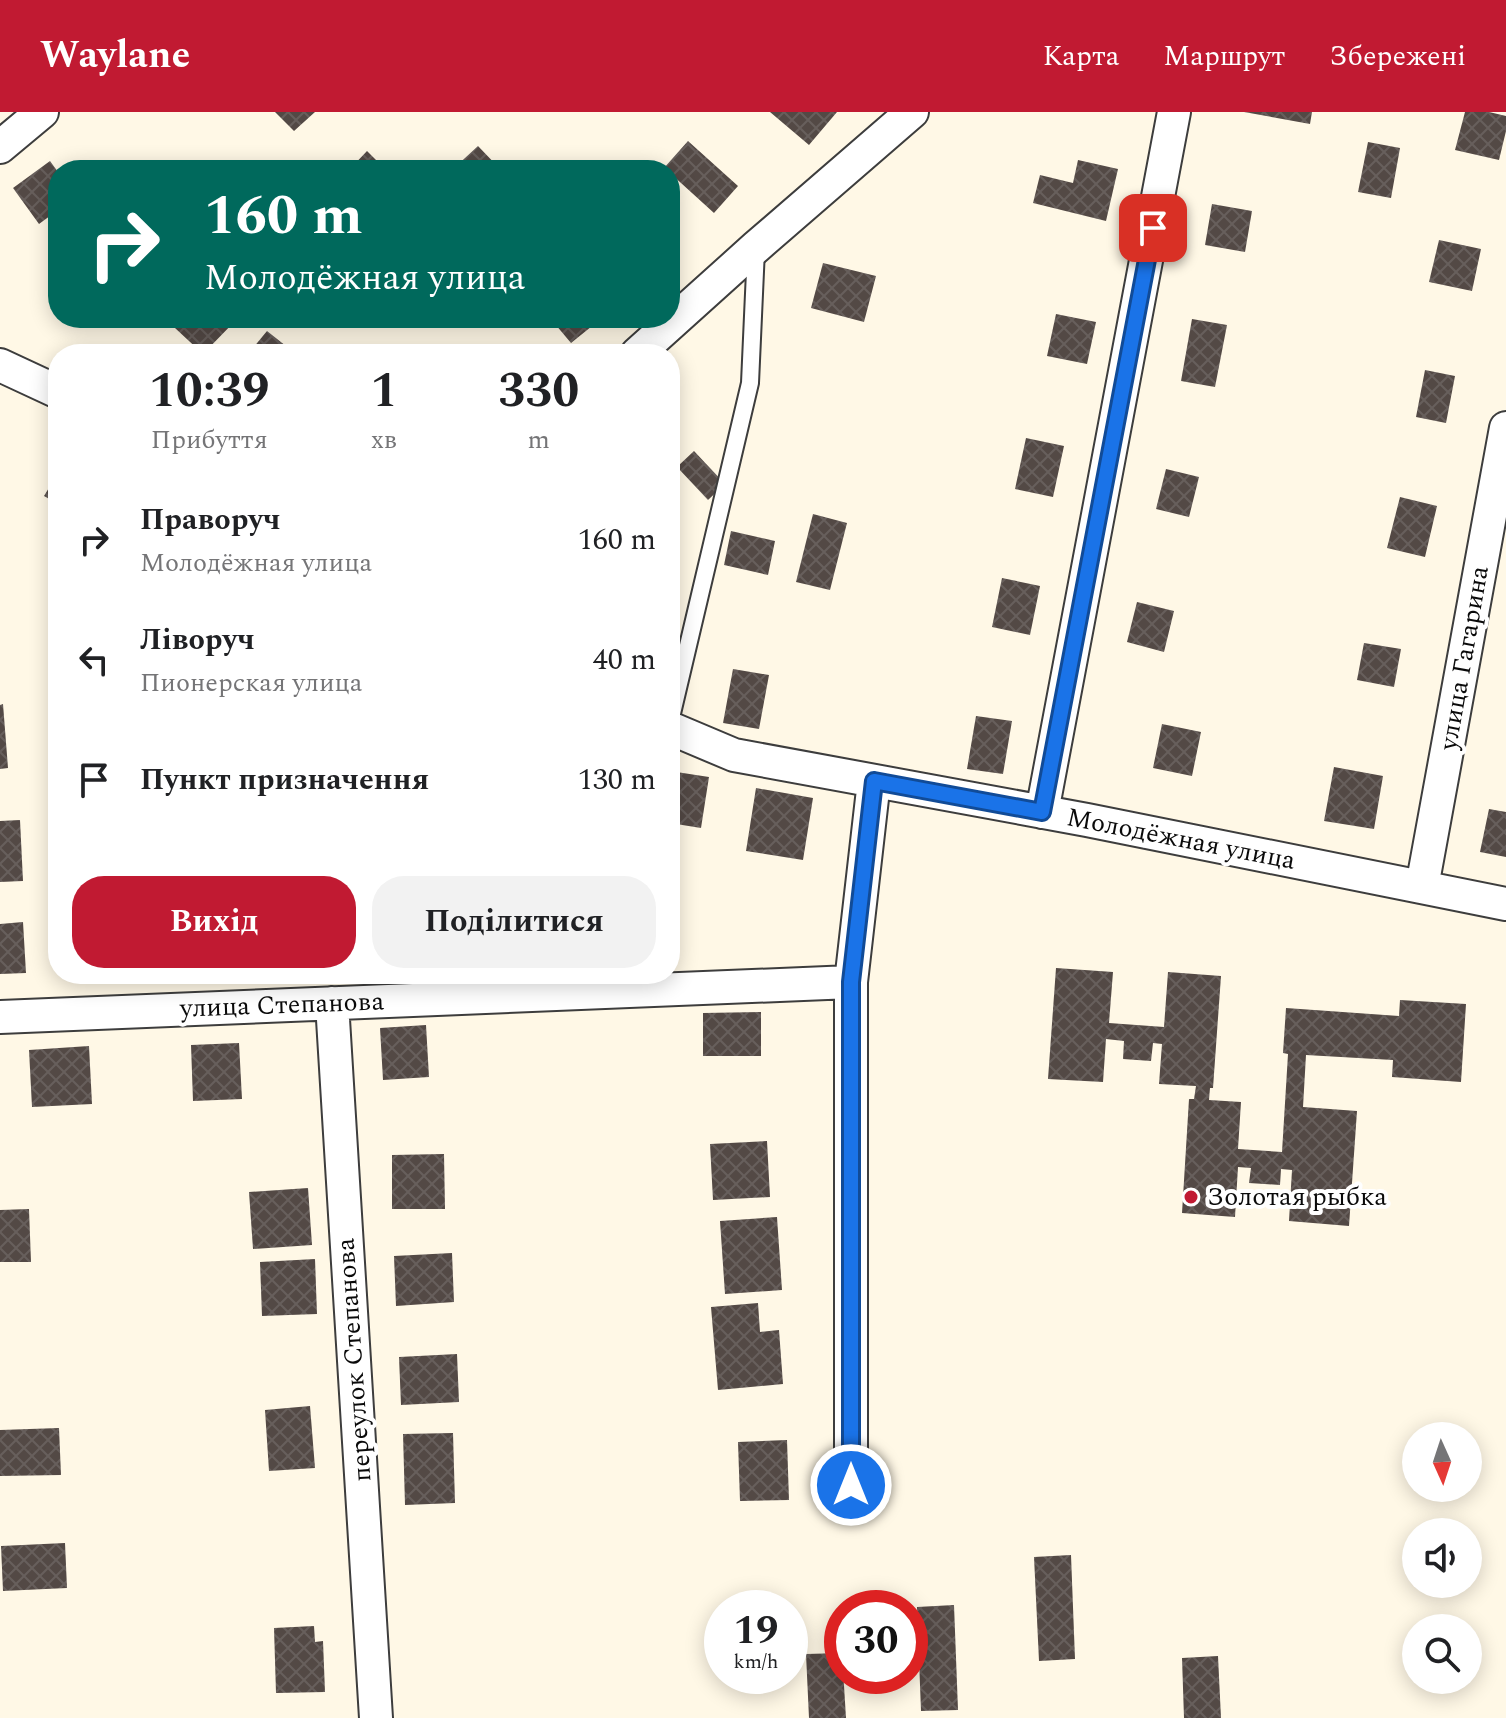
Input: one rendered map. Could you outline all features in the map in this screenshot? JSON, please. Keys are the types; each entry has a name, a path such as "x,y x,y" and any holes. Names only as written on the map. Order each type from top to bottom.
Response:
{"street":[{"path":"0,147 42,112"},
{"path":"680,315 912,112"},
{"path":"1042,812 1174,112"},
{"path":"648,344 666,328"},
{"path":"1,364 48,387"},
{"name":"улица Гагарина","path":"1422,887 1506,428"},
{"name":"Молодёжная улица","path":"680,732 734,755 1042,812 1506,904"},
{"path":"851,1485 851,982 874,781"},
{"name":"улица Степанова","path":"0,1017 851,982"},
{"name":"переулок Степанова","path":"332,1003 376,1718"}],"lane":[{"path":"680,680 750,383 756,247"}],"building":[{"path":"275,112 315,112 294,131"},
{"path":"770,112 837,112 809,145"},
{"path":"1244,112 1312,112 1310,124"},
{"path":"1465,112 1506,116 1499,160 1455,150"},
{"path":"688,141 738,186 714,213 680,182 680,160 671,160"},
{"path":"1368,142 1400,148 1391,198 1358,192"},
{"path":"478,146 491,160 463,160"},
{"path":"367,151 376,160 358,160"},
{"path":"1078,160 1118,169 1106,221 1033,203 1040,175 1073,183"},
{"path":"48,162 48,217 39,224 13,188"},
{"path":"1212,204 1252,211 1245,252 1205,245"},
{"path":"1439,240 1481,249 1472,291 1429,282"},
{"path":"823,263 876,276 864,322 811,308"},
{"path":"1056,314 1096,322 1087,364 1047,356"},
{"path":"1192,319 1227,325 1215,387 1181,381"},
{"path":"175,328 228,328 213,344 192,344"},
{"path":"558,328 590,328 571,343"},
{"path":"267,331 283,344 256,344"},
{"path":"1425,370 1455,376 1446,423 1416,417"},
{"path":"1026,438 1064,446 1053,497 1015,489"},
{"path":"694,451 725,484 708,500 680,470 680,464"},
{"path":"1166,469 1199,477 1189,517 1156,509"},
{"path":"1400,497 1437,506 1425,557 1387,548"},
{"path":"813,514 847,523 830,590 796,582"},
{"path":"731,531 775,541 768,575 724,565"},
{"path":"1002,578 1040,586 1030,635 992,627"},
{"path":"1137,602 1174,611 1164,652 1127,642"},
{"path":"1364,643 1401,649 1394,687 1357,680"},
{"path":"733,669 769,675 759,729 723,723"},
{"path":"3,704 8,768 0,769 0,705"},
{"path":"976,716 1012,721 1003,774 967,769"},
{"path":"1162,724 1201,732 1192,776 1153,768"},
{"path":"1334,767 1383,776 1374,829 1324,821"},
{"path":"680,773 709,777 701,828 680,825"},
{"path":"756,788 813,798 803,860 746,851"},
{"path":"1489,809 1506,812 1506,857 1480,852"},
{"path":"20,820 23,881 0,882 0,821"},
{"path":"23,922 26,973 0,974 0,924"},
{"path":"1056,968 1113,972 1109,1023 1164,1027 1168,972 1221,976 1213,1088 1210,1088 1209,1100 1241,1102 1238,1149 1282,1152 1288,1054 1283,1053 1286,1008 1399,1016 1400,1000 1466,1004 1461,1082 1392,1077 1393,1060 1306,1055 1303,1107 1357,1111 1349,1226 1289,1221 1292,1170 1281,1169 1280,1185 1249,1183 1251,1168 1238,1167 1235,1217 1182,1213 1189,1099 1194,1099 1196,1086 1159,1084 1162,1044 1153,1043 1151,1061 1123,1059 1124,1041 1106,1039 1103,1082 1048,1079"},
{"path":"761,1012 761,1056 703,1056 703,1013"},
{"path":"426,1025 429,1077 383,1080 380,1028"},
{"path":"239,1043 242,1099 193,1101 191,1045"},
{"path":"89,1046 92,1104 32,1107 29,1050"},
{"path":"767,1141 770,1197 713,1200 710,1144"},
{"path":"444,1154 445,1209 392,1209 392,1155"},
{"path":"308,1188 312,1245 253,1249 249,1192"},
{"path":"29,1209 31,1262 0,1262 0,1210"},
{"path":"777,1217 782,1290 725,1294 720,1221"},
{"path":"452,1253 454,1302 396,1306 394,1256"},
{"path":"315,1259 317,1314 262,1316 260,1262"},
{"path":"758,1303 760,1332 779,1330 783,1384 718,1390 711,1307"},
{"path":"457,1354 459,1402 401,1405 399,1357"},
{"path":"310,1406 315,1468 269,1471 265,1410"},
{"path":"59,1428 61,1475 0,1476 0,1430"},
{"path":"453,1433 455,1503 405,1505 403,1434"},
{"path":"787,1440 789,1500 740,1501 738,1442"},
{"path":"65,1543 67,1588 3,1591 1,1546"},
{"path":"1071,1555 1075,1659 1039,1661 1034,1557"},
{"path":"954,1605 958,1710 921,1711 920,1694 928,1694 928,1606"},
{"path":"314,1626 315,1642 323,1641 325,1692 276,1693 274,1628"},
{"path":"808,1654 824,1654 824,1694 845,1694 846,1718 809,1718"},
{"path":"1218,1656 1221,1718 1184,1718 1182,1658"}],"place":[{"name":"Золотая рыбка","path":"1191,1197"}],"route":[{"path":"851,1485 851,982 874,781 1042,812 1153,228"}]}
